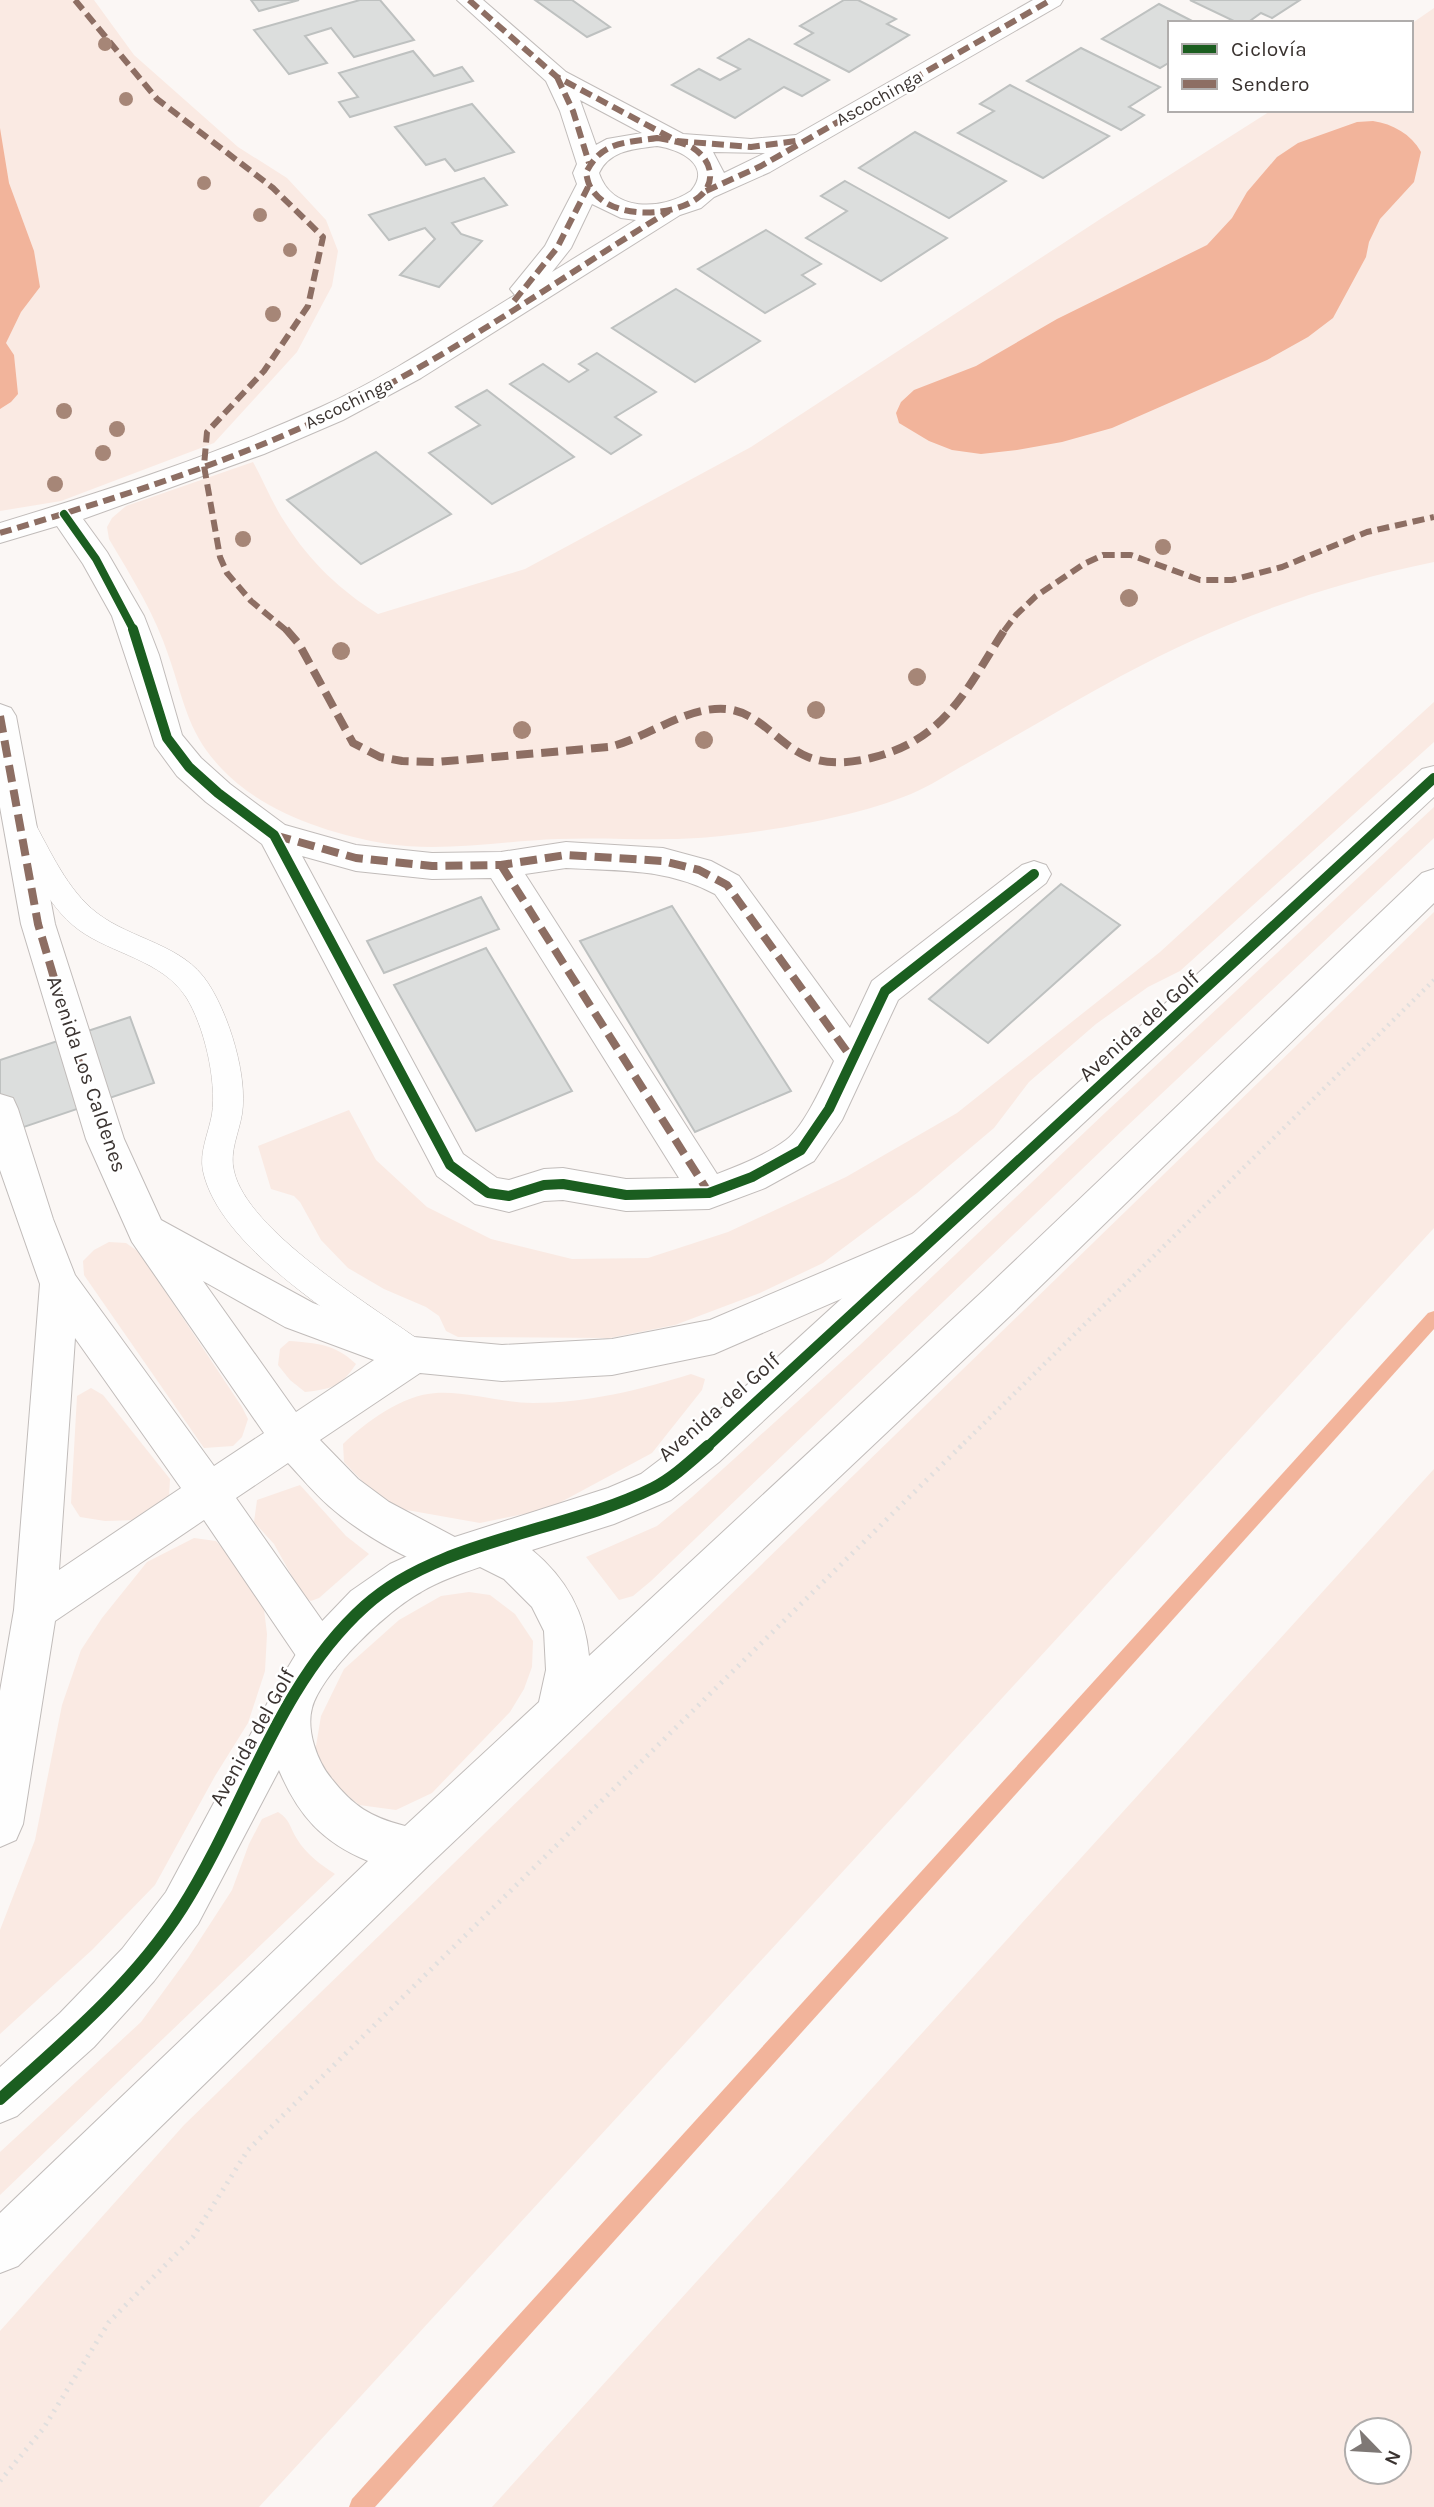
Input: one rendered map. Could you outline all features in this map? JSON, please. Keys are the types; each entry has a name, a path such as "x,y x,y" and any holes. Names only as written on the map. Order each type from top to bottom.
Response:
{"street":[{"path":"469,0 557,77 705,157 711,168 712,180 706,191 697,199 669,211 629,211 597,198 588,175 573,111 557,77"},
{"name":"Ascochinga","path":"706,191 761,166 1051,0"},
{"path":"507,310 557,248 600,152 635,139 751,147 803,140"},
{"name":"Ascochinga","path":"0,533 104,502 241,452 334,413 411,372 669,211"},
{"path":"64,514 96,559 128,616 143,655 167,738 199,776 274,835 356,858 432,866 501,865 566,855 663,861 699,870 727,885 853,1060"},
{"name":"Avenida Los Caldenes","path":"0,716 38,924 84,1079 105,1139 146,1230 291,1438 343,1492 374,1516 468,1553 519,1565 547,1593 565,1629 568,1670 558,1712"},
{"name":"Avenida del Golf","path":"0,2099 77,2030 138,1965 182,1908 290,1704 320,1654 366,1605 405,1578 468,1553 614,1505 656,1487 705,1449 1221,977 1434,778"},
{"path":"274,835 450,1165 488,1193 509,1196 544,1185 563,1184 626,1195 709,1193 752,1177 801,1150 829,1109 885,991 1034,874"},
{"path":"501,865 709,1193"},
{"path":"0,2248 412,1850 998,1302 1434,882"},
{"path":"0,1109 34,1219 59,1284 209,1493 320,1654"},
{"path":"146,1230 299,1315 414,1355 502,1363 612,1357 714,1337 928,1244"},
{"path":"0,1824 35,1609 59,1284"},
{"path":"35,1609 414,1355"},
{"path":"290,1704 291,1746 307,1784 333,1816 369,1839 412,1850"}],"lane":[{"path":"21,824 64,895 85,919 114,939 152,954 170,966 198,992 228,1077 227,1114 218,1152 218,1172 226,1192 250,1227 284,1257 414,1355"}],"path":[{"path":"0,2481 43,2429 109,2322 194,2237 248,2150 1434,980"}],"shaded area":[{"path":"0,0 94,0 134,55 238,147 287,178 326,220 338,251 332,286 297,352 214,443 61,501 0,511"},
{"path":"1434,8 1434,562 1313,594 1234,622 1121,676 911,794 835,817 750,832 681,839 558,839 430,847 388,844 320,827 276,809 256,797 221,768 201,742 188,715 157,626 109,539 107,527 112,518 126,506 253,462 281,517 305,551 351,596 378,614 525,569 751,447 1269,112 1413,112 1413,23"},
{"path":"1373,121 1401,131 1417,146 1421,152 1414,182 1380,219 1369,242 1366,257 1333,318 1308,337 1267,360 1112,428 1062,442 981,454 952,450 929,441 899,423 896,413 901,402 914,390 976,366 1057,319 1207,245 1232,218 1247,192 1277,157 1298,143 1357,122"},
{"path":"0,128 9,183 34,251 40,287 21,312 6,343 14,355 18,394 0,409"},
{"path":"1434,702 1434,742 1180,971 1148,987 1096,1024 1029,1082 994,1128 917,1193 823,1263 760,1293 675,1325 610,1338 458,1337 446,1331 439,1316 426,1307 384,1289 348,1268 321,1240 300,1202 294,1196 271,1189 258,1146 349,1110 376,1160 427,1207 491,1239 572,1259 648,1258 728,1232 846,1177 957,1113 1160,952"},
{"path":"1434,807 1434,838 1126,1127 651,1581 633,1596 619,1600 586,1557 657,1526 692,1497 860,1345"},
{"path":"1434,912 1434,1228 259,2507 0,2507 0,2331 184,2125"},
{"path":"109,1242 126,1243 139,1252 242,1407 248,1419 242,1437 233,1446 204,1448 84,1275 83,1261 94,1250"},
{"path":"289,1341 333,1348 356,1364 335,1386 305,1392 290,1380 278,1365 280,1349"},
{"path":"691,1374 705,1379 702,1390 652,1453 548,1509 480,1523 401,1509 367,1486 344,1462 343,1444 352,1436 385,1411 423,1395 448,1393 533,1403 573,1401"},
{"path":"91,1388 103,1395 170,1479 169,1497 139,1520 105,1521 80,1517 71,1503 77,1396"},
{"path":"1434,1469 1434,2507 492,2507"},
{"path":"300,1485 346,1536 369,1554 319,1598 311,1601 303,1596 274,1544 254,1522 257,1500"},
{"path":"194,1538 216,1541 239,1566 263,1601 267,1634 265,1671 248,1723 215,1776 155,1885 92,1950 0,2034 0,1930 35,1840 62,1705 81,1650 102,1618 147,1562"},
{"path":"469,1592 490,1595 515,1614 533,1641 532,1667 524,1689 510,1712 432,1793 396,1810 359,1805 327,1778 315,1752 321,1716 344,1669 399,1620 441,1596"},
{"path":"278,1812 287,1821 305,1850 335,1874 0,2195 0,2152 141,2022 188,1958 232,1890 249,1844 262,1819"}],"building":[{"path":"251,0 299,0 259,11"},
{"path":"360,0 380,0 414,40 354,57 331,28 305,36 327,63 289,74 254,30"},
{"path":"535,0 572,0 610,27 587,37"},
{"path":"844,0 858,0 896,19 887,24 909,35 849,72 795,44 813,33 800,26"},
{"path":"1190,0 1300,0 1272,18 1261,13 1250,21 1234,21"},
{"path":"1159,4 1192,21 1168,21 1168,63 1160,68 1102,39"},
{"path":"749,39 829,80 802,96 784,87 735,118 672,85 699,69 720,80 740,69 718,58"},
{"path":"1081,48 1160,87 1129,107 1144,115 1121,130 1027,81"},
{"path":"413,51 434,76 462,67 473,81 350,117 339,102 358,97 339,73"},
{"path":"1010,85 1109,136 1043,178 958,133 994,111 980,104"},
{"path":"472,104 514,152 455,171 445,159 426,165 395,127"},
{"path":"915,132 1006,181 949,218 859,168"},
{"path":"484,178 507,205 452,223 461,234 482,241 439,287 400,275 435,239 425,228 389,240 369,215"},
{"path":"845,181 947,238 881,281 806,238 847,211 821,196"},
{"path":"766,230 821,264 802,275 815,284 765,313 698,269"},
{"path":"676,289 760,341 695,382 612,328"},
{"path":"597,353 656,392 615,417 641,435 611,454 510,384 543,364 569,382 588,370 579,364"},
{"path":"487,390 574,457 492,504 429,453 480,425 456,407"},
{"path":"376,452 451,514 361,564 287,500"},
{"path":"1061,884 1120,925 988,1043 929,999"},
{"path":"481,897 499,929 384,973 367,941"},
{"path":"672,906 791,1091 695,1132 580,941"},
{"path":"486,948 572,1091 476,1131 394,985"},
{"path":"130,1017 154,1083 0,1135 0,1060"}],"waterway":[{"path":"360,2507 1434,1318"}],"marked path":[{"path":"75,0 157,99 273,188 323,237 308,306 264,371 207,432 204,466 220,557 227,573 251,601 278,621 299,644 353,743 380,757 424,762 597,749 622,744 701,711 712,709 738,711 749,716 796,751 821,761 848,762 876,757 901,748 940,723 966,694 1016,615 1029,602 1093,558 1117,553 1131,555 1200,580 1232,580 1282,567 1367,532 1434,517"},
{"path":"469,0 557,77 677,141 751,147 796,141"},
{"path":"706,191 761,166 1051,0"},
{"path":"557,77 573,111 589,163"},
{"path":"657,138 689,146 701,154 710,168 711,175 710,183 700,197 660,213 631,212 607,203 591,189 586,173 594,157 616,144 657,138"},
{"path":"514,301 557,248 588,187"},
{"path":"0,533 104,502 254,447 333,413 411,372 669,211"},
{"path":"0,716 38,924 84,1079"},
{"path":"274,835 356,858 432,866 501,865 566,855 663,861 699,870 727,885 853,1060"},
{"path":"501,865 709,1193"}],"cycle path":[{"path":"64,514 96,559 128,616 143,655 167,738 189,767 218,793 274,835 450,1165 488,1193 509,1196 544,1185 563,1184 626,1195 709,1193 752,1177 801,1150 829,1109 885,991 1034,874"},
{"path":"0,2099 77,2030 138,1965 182,1908 290,1704 320,1654 366,1605 405,1578 451,1557 614,1505 656,1487 705,1449 1434,778"}]}
